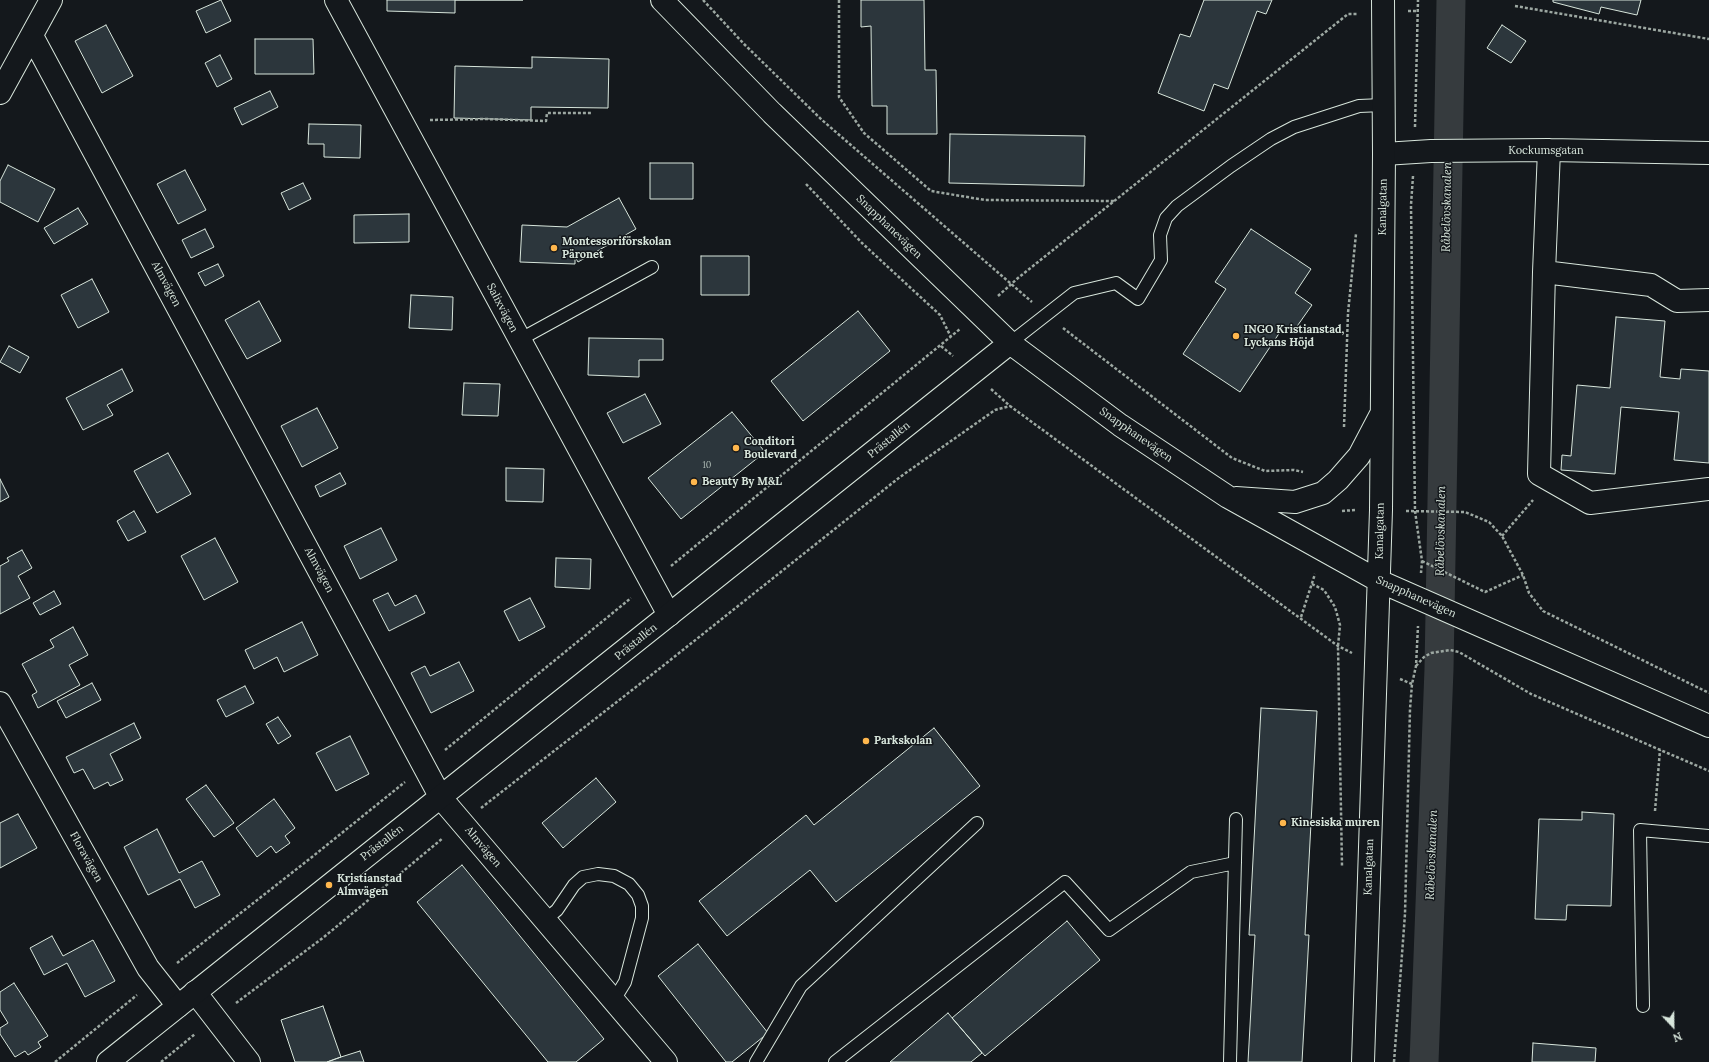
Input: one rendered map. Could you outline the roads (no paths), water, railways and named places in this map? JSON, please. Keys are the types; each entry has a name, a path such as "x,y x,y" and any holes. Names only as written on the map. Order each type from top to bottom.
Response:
{"street":[{"path":"0,93 51,0"},
{"name":"Salixvägen","path":"336,0 669,615"},
{"name":"Snapphanevägen","path":"662,0 772,113 1010,343 1120,425 1228,497 1379,581 1709,726"},
{"name":"Kanalgatan","path":"1363,1062 1379,581 1384,154 1383,6"},
{"name":"Almvägen","path":"32,36 441,798 666,1062"},
{"path":"1549,150 1544,272 1539,474 1590,503 1709,489"},
{"name":"Kockumsgatan","path":"1384,154 1549,150 1709,153"},
{"path":"1544,272 1651,285 1677,301 1709,300"},
{"name":"Prästallén","path":"108,1062 1010,343"},
{"path":"1228,497 1256,501 1295,502 1324,493 1338,480 1359,456 1382,413"},
{"name":"Floravägen","path":"0,703 148,968 178,1006"},
{"path":"195,992 249,1062"}],"lane":[{"name":"Prästallén","path":"1010,343 1074,293 1116,283 1138,299 1161,260 1160,235 1166,218 1177,206 1230,166 1271,139 1294,127 1360,106 1383,105"},
{"path":"519,340 652,267"},
{"path":"1230,1062 1236,819"},
{"path":"756,1062 802,986 977,823"},
{"path":"1644,1006 1640,830 1709,836"},
{"path":"835,1062 1065,882 1109,930 1191,872 1235,863"},
{"path":"545,920 556,910 574,885 583,877 598,874 614,876 629,884 638,895 642,906 642,918 625,982 614,1000"}],"waterway":[{"name":"Råbelövskanalen","path":"1424,1062 1439,669 1451,0"}],"place":[{"name":"Montessoriförskolan Päronet","path":"554,248"},
{"name":"INGO Kristianstad, Lyckans Höjd","path":"1236,336"},
{"name":"Conditori Boulevard","path":"736,448"},
{"name":"Beauty By M&L","path":"694,482"},
{"name":"Parkskolan","path":"866,741"},
{"name":"Kinesiska muren","path":"1283,823"},
{"name":"Kristianstad Almvägen","path":"329,885"}]}
